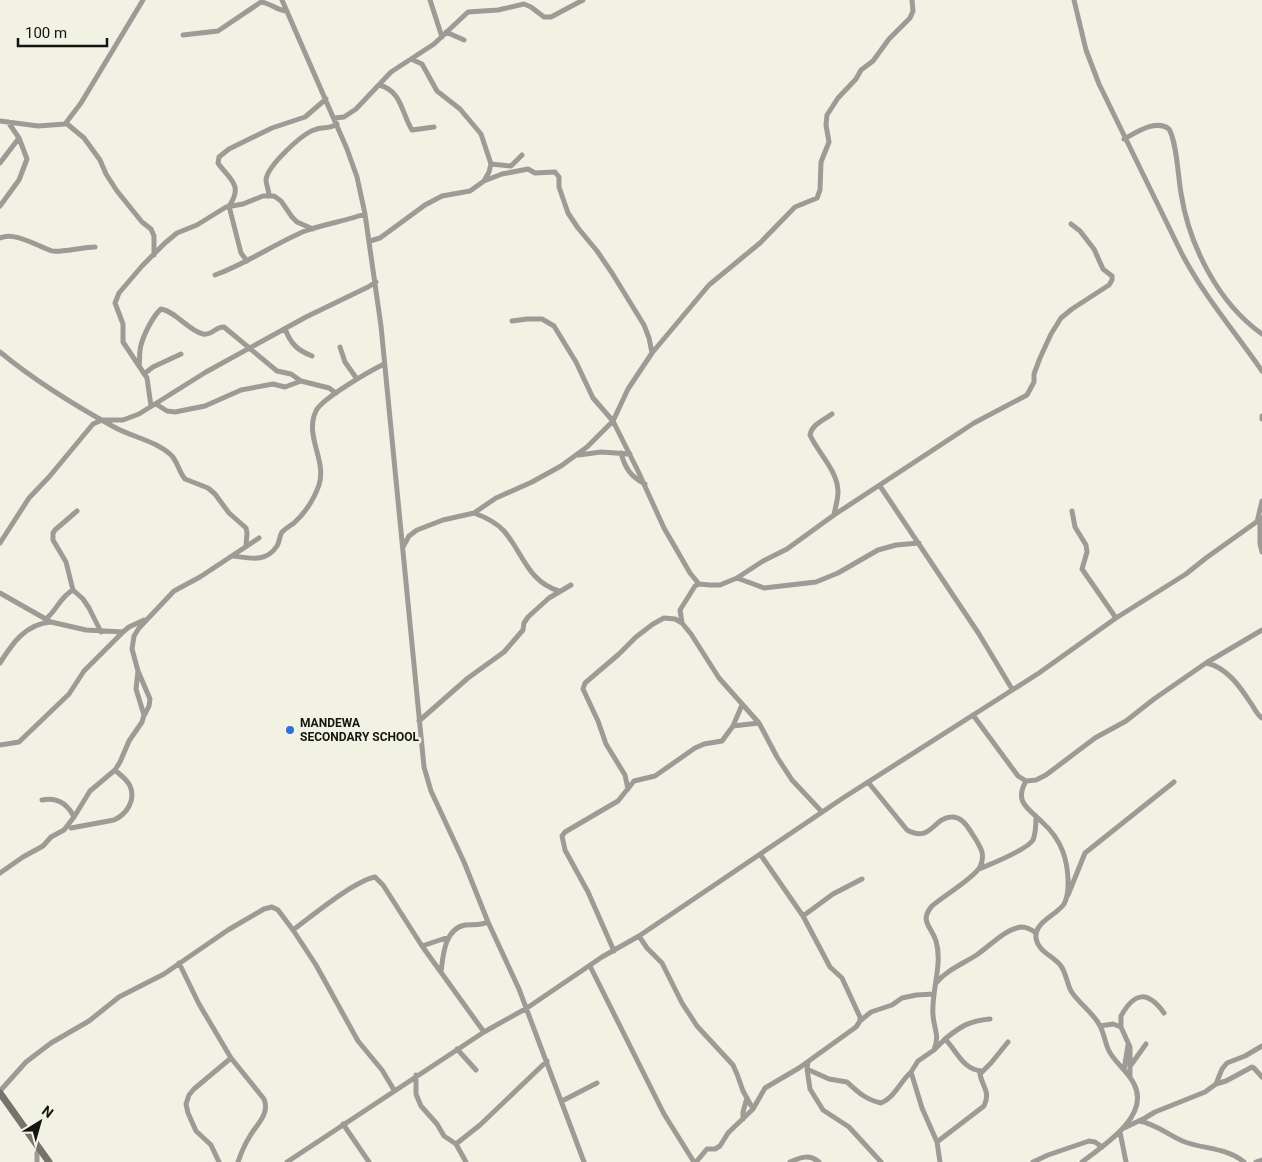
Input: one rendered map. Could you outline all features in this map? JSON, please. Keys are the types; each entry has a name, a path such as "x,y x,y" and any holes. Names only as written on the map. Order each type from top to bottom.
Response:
{"main road":[{"path":"0,1092 49,1162"}],"street":[{"path":"66,123 81,103 143,0"},
{"path":"282,0 336,121 355,170 365,214 376,282 418,696 421,752 427,778 527,1008 584,1162"},
{"path":"430,0 442,37"},
{"path":"269,196 266,179 273,165 281,156 314,130 331,128 336,121 356,109 391,72 429,48 461,17 471,11 498,10 524,4 544,17 551,18 583,0"},
{"path":"402,550 409,536 417,530 443,520 474,513 496,498 548,474 576,456 612,421 624,396 652,353 715,279 760,243 795,207 817,198 820,190 822,162 829,142 826,122 827,115 861,70 873,61 889,39 910,18 913,11 912,0"},
{"path":"1074,0 1091,64 1124,139 1159,204 1191,271 1262,372"},
{"path":"183,36 218,31 257,3 265,2 281,11 287,11"},
{"path":"446,32 464,40"},
{"path":"410,59 422,64 437,91 460,109 481,134 491,164 488,176 484,181"},
{"path":"379,85 388,88 395,94 412,130 434,127"},
{"path":"247,261 241,253 229,206 235,196 235,186 229,175 218,163 222,154 272,128 304,117 326,99"},
{"path":"0,121 38,126 66,123 84,138 100,160 117,191 142,222 151,229 154,236 154,255"},
{"path":"0,206 19,180 27,159 19,138 8,122"},
{"path":"1124,139 1153,125 1159,124 1169,129 1184,212 1200,257 1233,307 1250,325 1262,334"},
{"path":"0,163 19,138"},
{"path":"491,164 511,166 522,155"},
{"path":"370,241 380,238 433,200 442,196 470,191 484,181 502,174 528,169 535,173 553,172 558,174 561,193 568,214 597,250 612,273 644,326 652,353"},
{"path":"154,405 149,384 123,342 124,324 115,300 129,281 177,233 197,225 229,206 275,196 297,222 313,229"},
{"path":"214,276 247,261 270,247 313,229 365,214"},
{"path":"682,624 680,610 695,586 699,584 720,584 738,578 803,539 834,515 974,423 1027,395 1034,382 1040,358 1061,318 1109,285 1112,280 1112,276 1103,269 1094,249 1080,231 1071,224"},
{"path":"0,238 10,235 53,251 95,247"},
{"path":"0,543 29,498 59,466 90,426 102,420 131,418 206,372 376,282"},
{"path":"139,366 140,346 158,311 161,309 171,312 203,334 211,334 220,327 224,327 277,371 291,374 301,381 329,388 336,393"},
{"path":"512,321 542,319 554,326 593,398 612,421 645,484 667,534 690,573 699,584"},
{"path":"285,329 288,338 295,348 312,356"},
{"path":"340,347 345,362 357,380"},
{"path":"0,352 75,406 129,435 153,444 171,455 185,479 212,491 229,513 243,525 247,533 246,546"},
{"path":"144,374 153,367 181,354"},
{"path":"232,556 261,559 276,548 282,533 300,517 310,504 319,485 322,465 313,438 313,420 317,408 336,393 384,364"},
{"path":"154,405 167,411 175,412 205,406 241,390 273,384 285,387 301,381"},
{"path":"832,414 815,425 810,435 834,476 837,486 838,494 834,515"},
{"path":"576,456 591,452 630,454"},
{"path":"621,453 630,474 645,484"},
{"path":"880,486 994,658 1012,689"},
{"path":"1262,501 1260,520 1262,552"},
{"path":"1072,510 1075,527 1086,545 1087,552 1082,569 1096,592 1116,618"},
{"path":"77,511 55,530 53,536 66,562 73,590 89,608 101,632"},
{"path":"474,513 486,517 505,532 538,580 550,588 559,591"},
{"path":"291,1161 416,1075 484,1032 527,1008 639,936 908,755 1039,672 1116,618 1186,574 1260,520"},
{"path":"0,873 43,846 54,835 64,830 74,818 90,791 115,770 149,706 150,699 138,671 132,649 133,641 139,628 174,591 259,538"},
{"path":"738,578 764,588 816,582 832,576 878,550 896,545 919,543"},
{"path":"419,721 468,678 504,652 523,630 524,622 528,617 559,591 571,585"},
{"path":"0,664 13,644 27,629 48,621 62,599 73,590"},
{"path":"0,593 48,621 86,630 123,632"},
{"path":"628,789 622,768 606,744 594,711 584,693 584,686 652,624 669,617 682,624 691,634 719,678 759,723 792,780 822,812"},
{"path":"0,745 19,742 69,694 84,670 128,627 147,619"},
{"path":"972,715 1011,769 1026,781 1036,780 1059,767 1086,744 1126,721 1206,663 1262,630"},
{"path":"1206,663 1226,673 1244,693 1262,718"},
{"path":"138,671 136,689 144,711 143,718"},
{"path":"614,951 588,892 565,850 562,836 565,832 618,801 634,781 655,776 695,748 711,742 722,741 733,726 742,705"},
{"path":"733,726 759,723"},
{"path":"71,828 114,820 129,808 132,794 130,787 115,770"},
{"path":"1026,781 1021,792 1022,802 1050,831 1062,849 1067,869 1067,897"},
{"path":"868,782 900,822 912,833 920,834 929,831 949,816 956,817 966,823 982,852 983,859 979,869"},
{"path":"1126,1162 1122,1130 1138,1102 1138,1093 1130,1076 1109,1052 1100,1026 1070,989 1060,966 1039,945 1036,933 1043,922 1061,909 1085,853 1174,782"},
{"path":"42,800 54,799 60,801 70,809 74,818"},
{"path":"934,1050 938,1034 933,1015 937,949 936,941 925,917 927,911 942,896 979,869 1008,856 1031,842 1034,835 1036,816"},
{"path":"760,854 802,916 830,967 842,978 860,1017 860,1021"},
{"path":"293,930 342,894 368,878 375,877 383,885 440,973 484,1032"},
{"path":"802,916 833,894 862,880"},
{"path":"0,1092 26,1062 51,1043 89,1021 119,997 180,963 228,930 264,909 272,907 278,910 293,930 335,998 358,1041 382,1070 394,1090"},
{"path":"440,973 445,946 449,937 459,927 482,925 488,922"},
{"path":"936,983 952,968 977,954 1013,929 1028,928 1036,933"},
{"path":"639,936 662,964 682,1003 697,1026 732,1065 752,1109"},
{"path":"422,946 449,937"},
{"path":"180,963 199,1004 231,1058 264,1099 266,1105 261,1120 251,1134 238,1162"},
{"path":"590,966 664,1114 695,1162 707,1149 715,1149 720,1146 728,1132 752,1109 766,1088 808,1062 856,1027 870,1012 892,1005 902,998 934,994"},
{"path":"1130,1076 1129,1042 1121,1027 1123,1011 1138,998 1147,996 1152,998 1164,1012"},
{"path":"807,1069 829,1079 847,1082 859,1094 874,1102 881,1103 891,1096 918,1061 934,1050 945,1039 967,1023 977,1020 990,1020"},
{"path":"1100,1026 1112,1024 1121,1027"},
{"path":"945,1039 965,1065 973,1070 982,1071"},
{"path":"937,1142 984,1106 987,1100 987,1093 980,1077 982,1071 988,1067 1008,1042"},
{"path":"1124,1070 1129,1042"},
{"path":"1131,1065 1146,1044"},
{"path":"1216,1084 1222,1069 1227,1063 1245,1056 1262,1046"},
{"path":"457,1049 476,1070"},
{"path":"219,1162 211,1145 196,1131 186,1104 194,1089 231,1058"},
{"path":"456,1144 480,1125 547,1061"},
{"path":"808,1062 807,1069 810,1089 823,1110 849,1127 880,1162"},
{"path":"1082,1162 1122,1130 1155,1112 1205,1092 1216,1084 1226,1081 1252,1067 1262,1077"},
{"path":"911,1072 919,1101 937,1142 940,1162"},
{"path":"416,1075 416,1094 421,1106 437,1124 444,1136 456,1144 466,1162"},
{"path":"562,1101 597,1083"},
{"path":"743,1119 742,1112 747,1098"},
{"path":"1139,1121 1150,1123 1173,1137 1186,1142 1229,1153 1244,1162"},
{"path":"344,1124 369,1162"},
{"path":"1033,1162 1089,1141 1095,1142 1102,1147"},
{"path":"36,1162 37,1153 41,1149"},
{"path":"790,1162 805,1156 812,1157 819,1162"},
{"path":"1256,1162 1262,1160"}],"place":[{"name":"MANDEWA SECONDARY SCHOOL","path":"290,730"}]}
